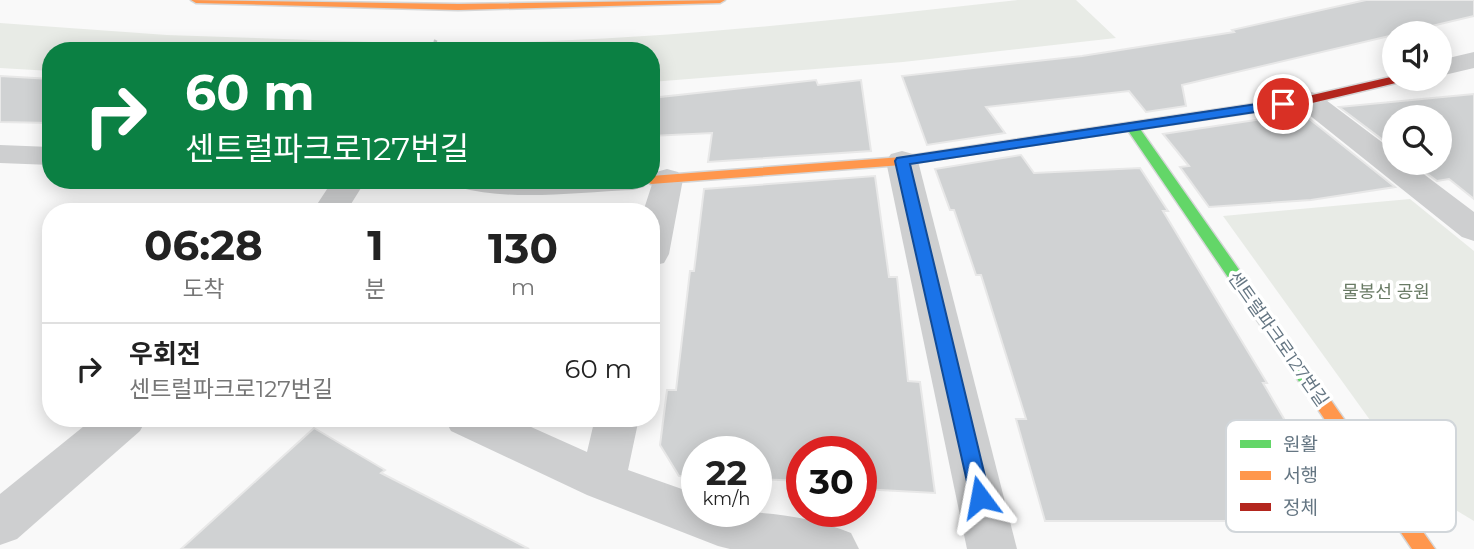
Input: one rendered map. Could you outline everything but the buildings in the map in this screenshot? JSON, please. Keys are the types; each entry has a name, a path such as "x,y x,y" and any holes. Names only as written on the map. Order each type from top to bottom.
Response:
{"street":[{"path":"196,0 389,7 631,5 720,0"},
{"path":"1452,66 1473,62"},
{"path":"660,179 902,161 1133,129 1308,100 1382,82"},
{"path":"1308,100 1474,229"},
{"name":"센트럴파크로127번길","path":"1133,129 1335,420"},
{"path":"0,154 42,156"},
{"path":"902,161 992,549"},
{"path":"0,523 114,427"},
{"path":"486,427 603,481 718,524 834,549"},
{"path":"603,481 615,427"},
{"name":"센트럴파크로127번길","path":"1412,532 1424,549"}],"green space":[{"path":"1018,0 1076,0 1116,38 903,62 660,81 660,42 533,42 811,22"},
{"path":"0,23 167,35 374,42 42,42 42,70 0,68"},
{"name":"물봉선 공원","path":"1410,199 1474,251 1474,521 1456,510 1456,420 1370,420 1223,216"}],"traffic: fast":[{"path":"1133,129 1319,397"}],"traffic: slow":[{"path":"196,0 458,7 720,0"},
{"path":"660,179 902,161 986,148"},
{"path":"1319,397 1335,420"},
{"path":"1412,532 1424,549"}],"traffic: jam":[{"path":"986,148 1308,100 1382,82"}],"route":[{"path":"980,497 902,161 1133,129 1283,104"}]}
